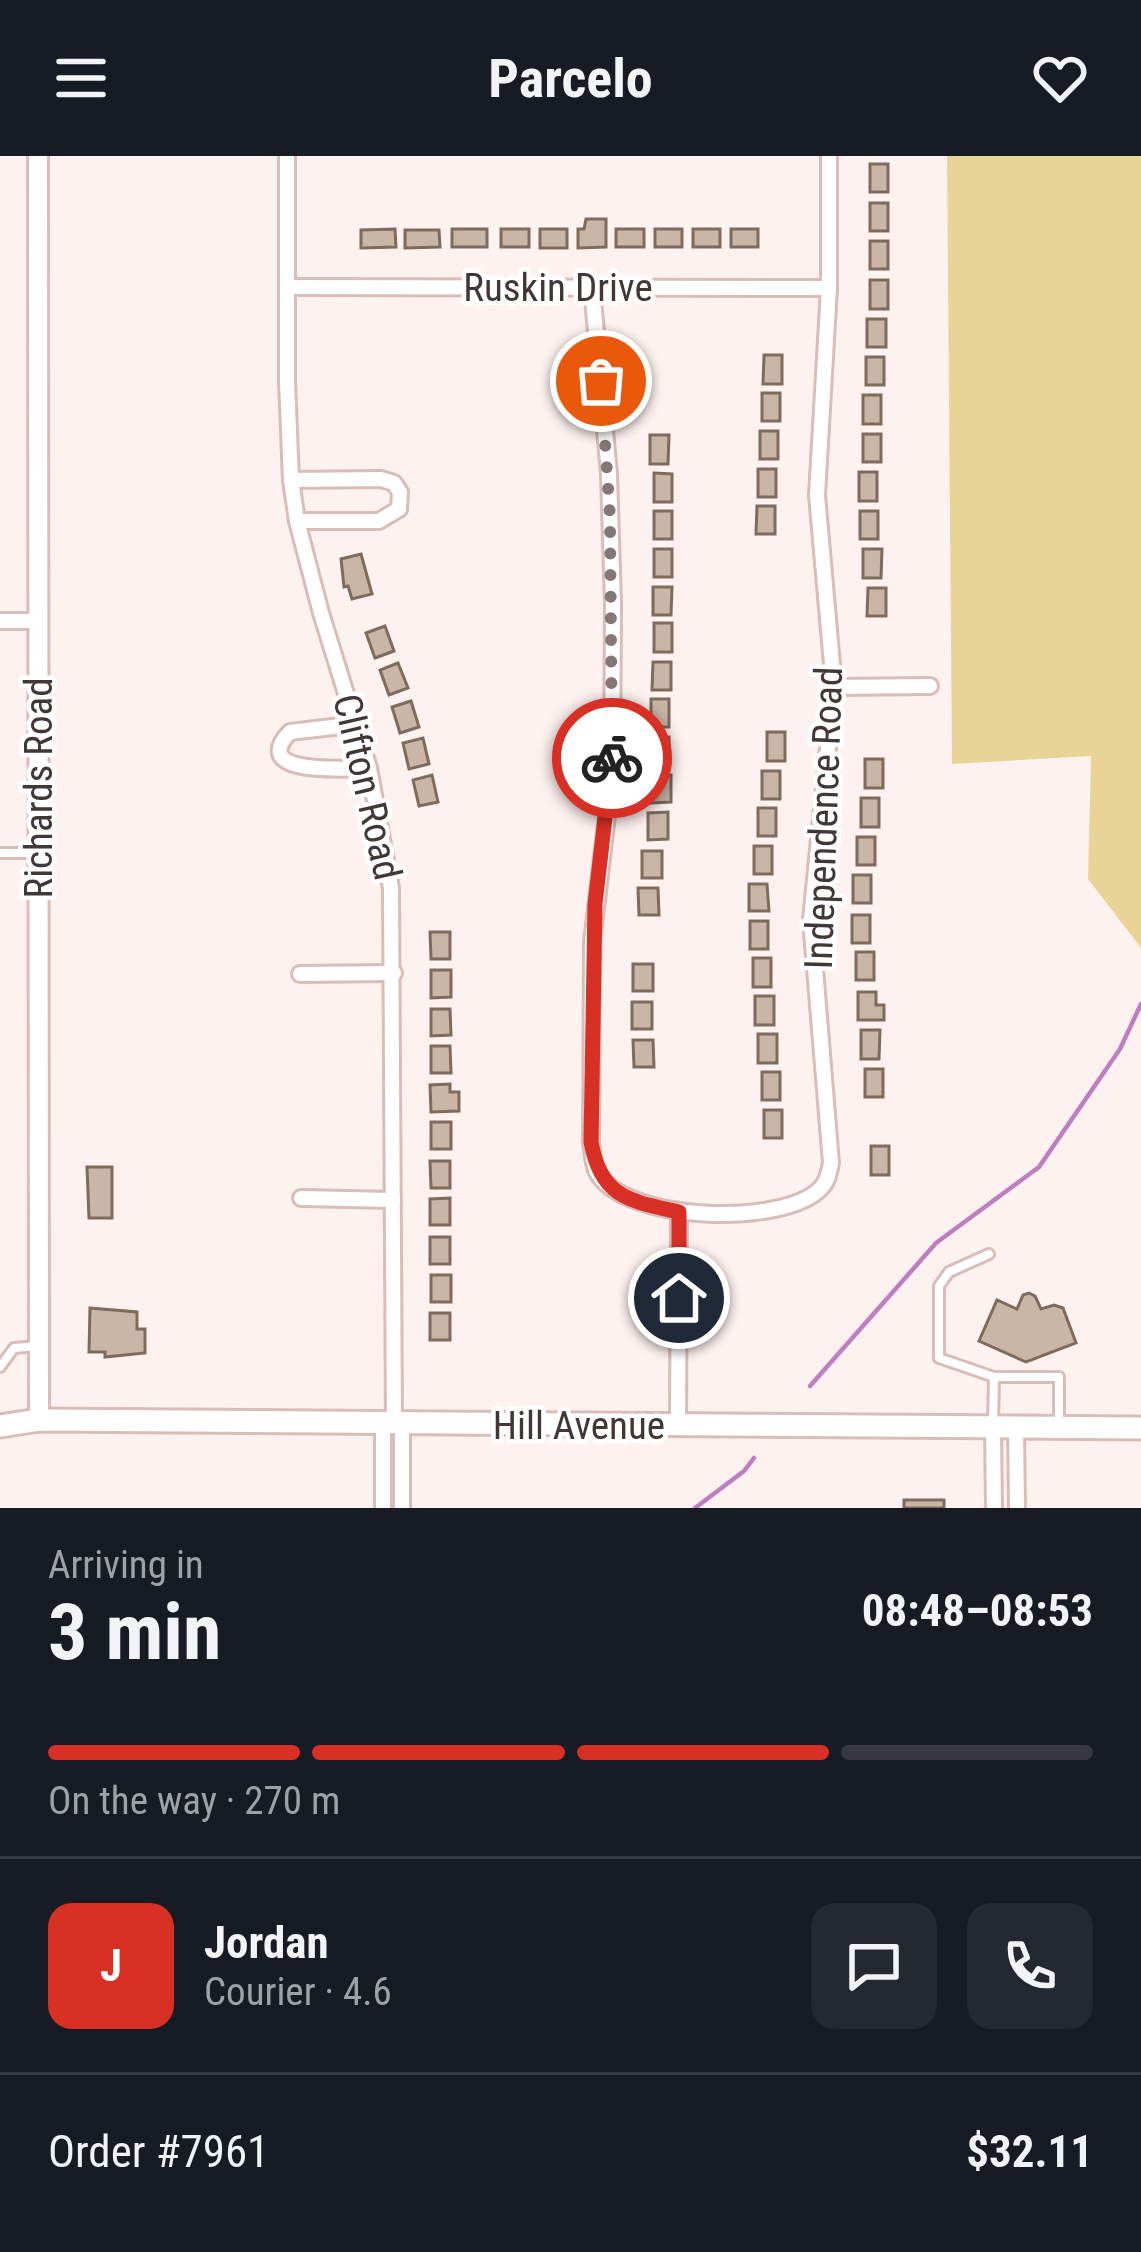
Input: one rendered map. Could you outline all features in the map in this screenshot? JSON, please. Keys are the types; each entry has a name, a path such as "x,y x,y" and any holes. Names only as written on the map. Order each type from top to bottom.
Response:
{"main road":[{"name":"Hill Avenue","path":"14,1420 1141,1428"}],"street":[{"name":"Richards Road","path":"14,1420 39,1346 38,156"},
{"name":"Clifton Road","path":"287,156 291,480 321,613 370,768 391,888 393,1425"},
{"name":"Independence Road","path":"679,1212 776,1210 819,1191 829,1177 812,920 834,687 817,495 830,287 829,156"},
{"name":"Ruskin Drive","path":"287,287 830,287"},
{"path":"592,288 609,474 613,646 612,774 592,942 591,1142 596,1171 611,1188 641,1203 679,1212 678,1426"},
{"path":"291,480 380,479 394,483 400,492 399,509 380,521 297,521"},
{"path":"0,621 38,620"},
{"path":"834,687 930,686"},
{"path":"358,724 290,732 281,750 286,761 298,768 370,768"},
{"path":"300,974 394,973"},
{"path":"301,1198 393,1199"},
{"path":"383,1508 393,1425"},
{"path":"393,1425 402,1508"},
{"path":"992,1427 994,1508"},
{"path":"1016,1427 1017,1508"}],"lane":[{"path":"0,853 39,853"},
{"path":"989,1254 949,1272 939,1286 939,1358 994,1377 1059,1377 1059,1427"},
{"path":"0,1367 14,1348 39,1346"},
{"path":"992,1427 994,1377"}],"shaded area":[{"path":"947,156 1141,156 1141,948 1088,879 1091,756 952,764"}],"building":[{"path":"870,164 888,164 888,192 870,192"},
{"path":"870,203 888,203 888,231 870,231"},
{"path":"586,219 606,219 606,247 578,248 578,229 584,229"},
{"path":"395,229 396,247 361,248 361,230"},
{"path":"452,229 487,229 487,247 452,247"},
{"path":"501,229 529,229 529,247 501,247"},
{"path":"540,229 567,229 567,248 540,248"},
{"path":"616,229 644,229 644,247 616,247"},
{"path":"655,229 682,229 682,247 655,247"},
{"path":"693,229 720,229 720,247 693,247"},
{"path":"731,229 758,229 758,247 731,247"},
{"path":"405,230 439,230 440,247 405,248"},
{"path":"870,241 888,241 888,269 870,269"},
{"path":"870,280 888,280 888,309 870,309"},
{"path":"867,319 886,319 886,347 867,347"},
{"path":"764,355 782,355 782,384 763,384"},
{"path":"866,357 884,357 884,385 866,385"},
{"path":"762,393 780,393 780,421 762,421"},
{"path":"863,395 881,395 881,424 863,424"},
{"path":"760,431 778,431 778,459 760,459"},
{"path":"863,434 881,434 881,462 863,462"},
{"path":"650,435 669,435 668,464 650,464"},
{"path":"758,469 776,469 776,497 758,497"},
{"path":"859,472 877,472 877,501 859,501"},
{"path":"654,473 672,474 672,502 654,502"},
{"path":"757,506 775,506 775,534 756,534"},
{"path":"654,511 672,511 672,539 654,539"},
{"path":"860,511 878,511 878,539 860,539"},
{"path":"654,549 672,549 672,577 654,577"},
{"path":"863,549 882,549 881,578 863,578"},
{"path":"361,554 372,594 352,599 348,586 344,587 341,559"},
{"path":"653,587 672,587 671,615 653,615"},
{"path":"868,588 886,588 886,616 867,616"},
{"path":"654,623 672,623 672,652 654,652"},
{"path":"385,626 394,651 375,658 366,633"},
{"path":"653,662 671,662 671,690 652,690"},
{"path":"398,663 408,688 389,695 380,670"},
{"path":"651,699 669,699 669,727 651,727"},
{"path":"411,701 419,727 400,733 392,707"},
{"path":"767,732 785,732 785,761 767,761"},
{"path":"669,737 670,764 650,765 649,738"},
{"path":"423,738 429,764 409,769 403,743"},
{"path":"865,759 883,759 883,788 865,788"},
{"path":"762,771 780,771 780,799 762,799"},
{"path":"432,775 438,802 419,806 413,780"},
{"path":"650,775 671,775 671,802 651,803"},
{"path":"861,798 879,798 879,827 861,827"},
{"path":"758,808 776,808 776,836 758,836"},
{"path":"668,812 668,839 648,840 648,813"},
{"path":"857,837 875,837 875,865 857,865"},
{"path":"754,846 772,846 772,874 754,874"},
{"path":"642,851 662,851 662,878 642,878"},
{"path":"853,875 871,875 871,903 853,903"},
{"path":"749,884 767,884 769,911 749,911"},
{"path":"638,888 658,888 659,915 639,915"},
{"path":"852,915 870,915 870,943 852,943"},
{"path":"750,921 768,921 768,949 750,949"},
{"path":"430,932 450,932 450,959 431,959"},
{"path":"856,952 874,952 874,980 856,980"},
{"path":"753,958 771,958 771,987 753,987"},
{"path":"633,964 653,964 653,991 633,991"},
{"path":"431,970 451,970 451,997 431,998"},
{"path":"858,992 876,992 876,1005 884,1005 884,1020 858,1020"},
{"path":"755,996 774,996 774,1025 755,1025"},
{"path":"632,1002 652,1002 652,1029 632,1029"},
{"path":"431,1009 450,1009 451,1035 431,1036"},
{"path":"861,1030 880,1030 879,1059 861,1059"},
{"path":"758,1034 777,1034 777,1063 758,1063"},
{"path":"633,1040 653,1040 654,1067 634,1067"},
{"path":"431,1046 450,1046 451,1073 431,1073"},
{"path":"865,1069 883,1069 883,1097 865,1097"},
{"path":"762,1072 780,1072 780,1100 762,1100"},
{"path":"450,1084 450,1092 459,1092 459,1111 431,1112 430,1085"},
{"path":"764,1110 782,1110 782,1138 764,1138"},
{"path":"431,1122 451,1122 451,1149 431,1149"},
{"path":"871,1146 889,1146 889,1175 871,1175"},
{"path":"430,1161 450,1161 450,1188 431,1188"},
{"path":"87,1167 112,1167 112,1218 89,1218"},
{"path":"450,1198 450,1225 430,1225 430,1199"},
{"path":"430,1237 450,1237 450,1264 430,1264"},
{"path":"431,1275 451,1275 451,1302 431,1302"},
{"path":"1029,1293 1041,1309 1063,1308 1076,1343 1026,1362 979,1341 997,1300 1017,1309"},
{"path":"90,1308 137,1312 137,1329 145,1329 145,1353 105,1357 105,1352 89,1352"},
{"path":"430,1313 450,1313 450,1340 430,1340"},
{"path":"904,1500 944,1500 944,1508 904,1508"}],"waterway":[{"path":"810,1386 936,1243 1039,1167 1120,1049 1141,1004"},
{"path":"695,1508 754,1458"}],"way so far":[{"path":"601,381 613,604 612,758"}],"route":[{"path":"612,758 592,942 591,1142 596,1171 611,1188 641,1203 679,1212 679,1298"}]}
